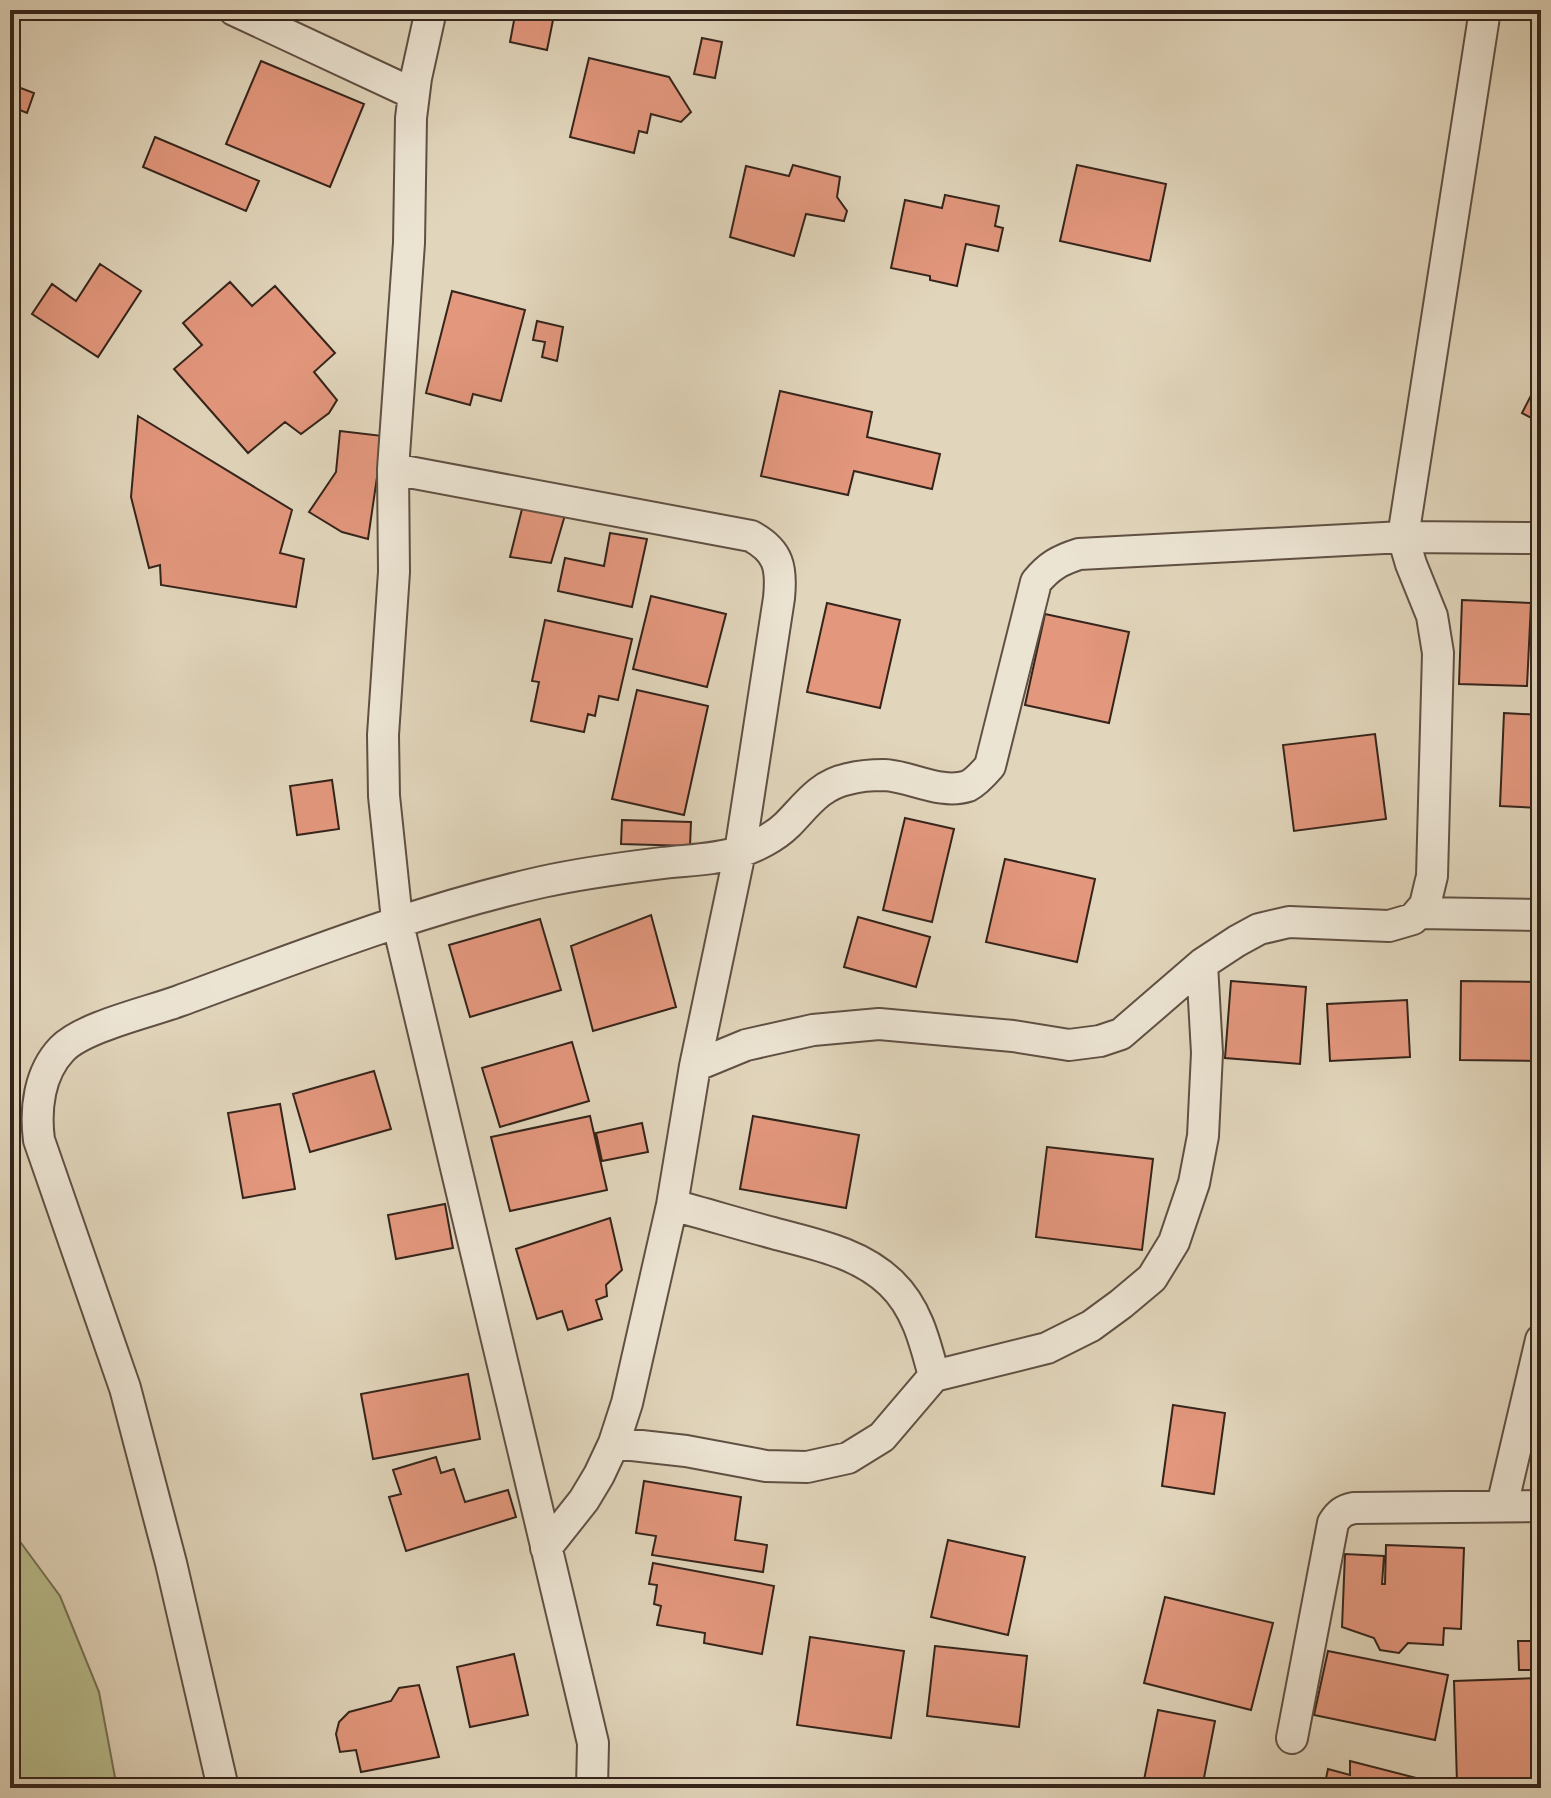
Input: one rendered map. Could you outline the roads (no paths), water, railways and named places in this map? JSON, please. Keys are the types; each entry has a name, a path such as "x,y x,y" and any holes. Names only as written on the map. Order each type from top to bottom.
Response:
{"street":[{"path":"234,10 414,94"},
{"path":"431,10 414,94 408,258 393,469 396,507 383,735 384,796 397,920 593,1743 592,1788"},
{"path":"1420,913 1429,895 1432,876 1438,653 1432,616 1403,537 1485,10"},
{"path":"393,469 751,536 766,544 779,569 779,598 740,852 695,1066 672,1205 627,1403 614,1443 584,1500 546,1548"},
{"path":"223,1788 171,1563 125,1388 39,1140 36,1113 45,1078 66,1045 100,1027 162,1008 397,920 490,894 586,873 740,852 786,826 802,807 826,787 848,779 886,775 947,788 968,785 990,766 1036,582 1048,567 1063,559 1079,554 1403,537 1541,538"},
{"path":"695,1066 746,1045 813,1030 879,1024 1013,1036 1069,1045 1100,1041 1121,1034 1202,964 1248,935 1289,922 1389,926 1420,913 1541,915"},
{"path":"614,1443 686,1451 766,1466 807,1467 848,1458 882,1437 934,1376 1047,1348 1091,1326 1152,1278 1174,1242 1194,1183 1203,1136 1207,1053 1202,964"},
{"path":"672,1205 841,1252 874,1269 892,1284 909,1306 923,1331 934,1376"},
{"path":"1502,1506 1541,1340"},
{"path":"1292,1738 1333,1523 1338,1515 1354,1508 1541,1506"}]}
